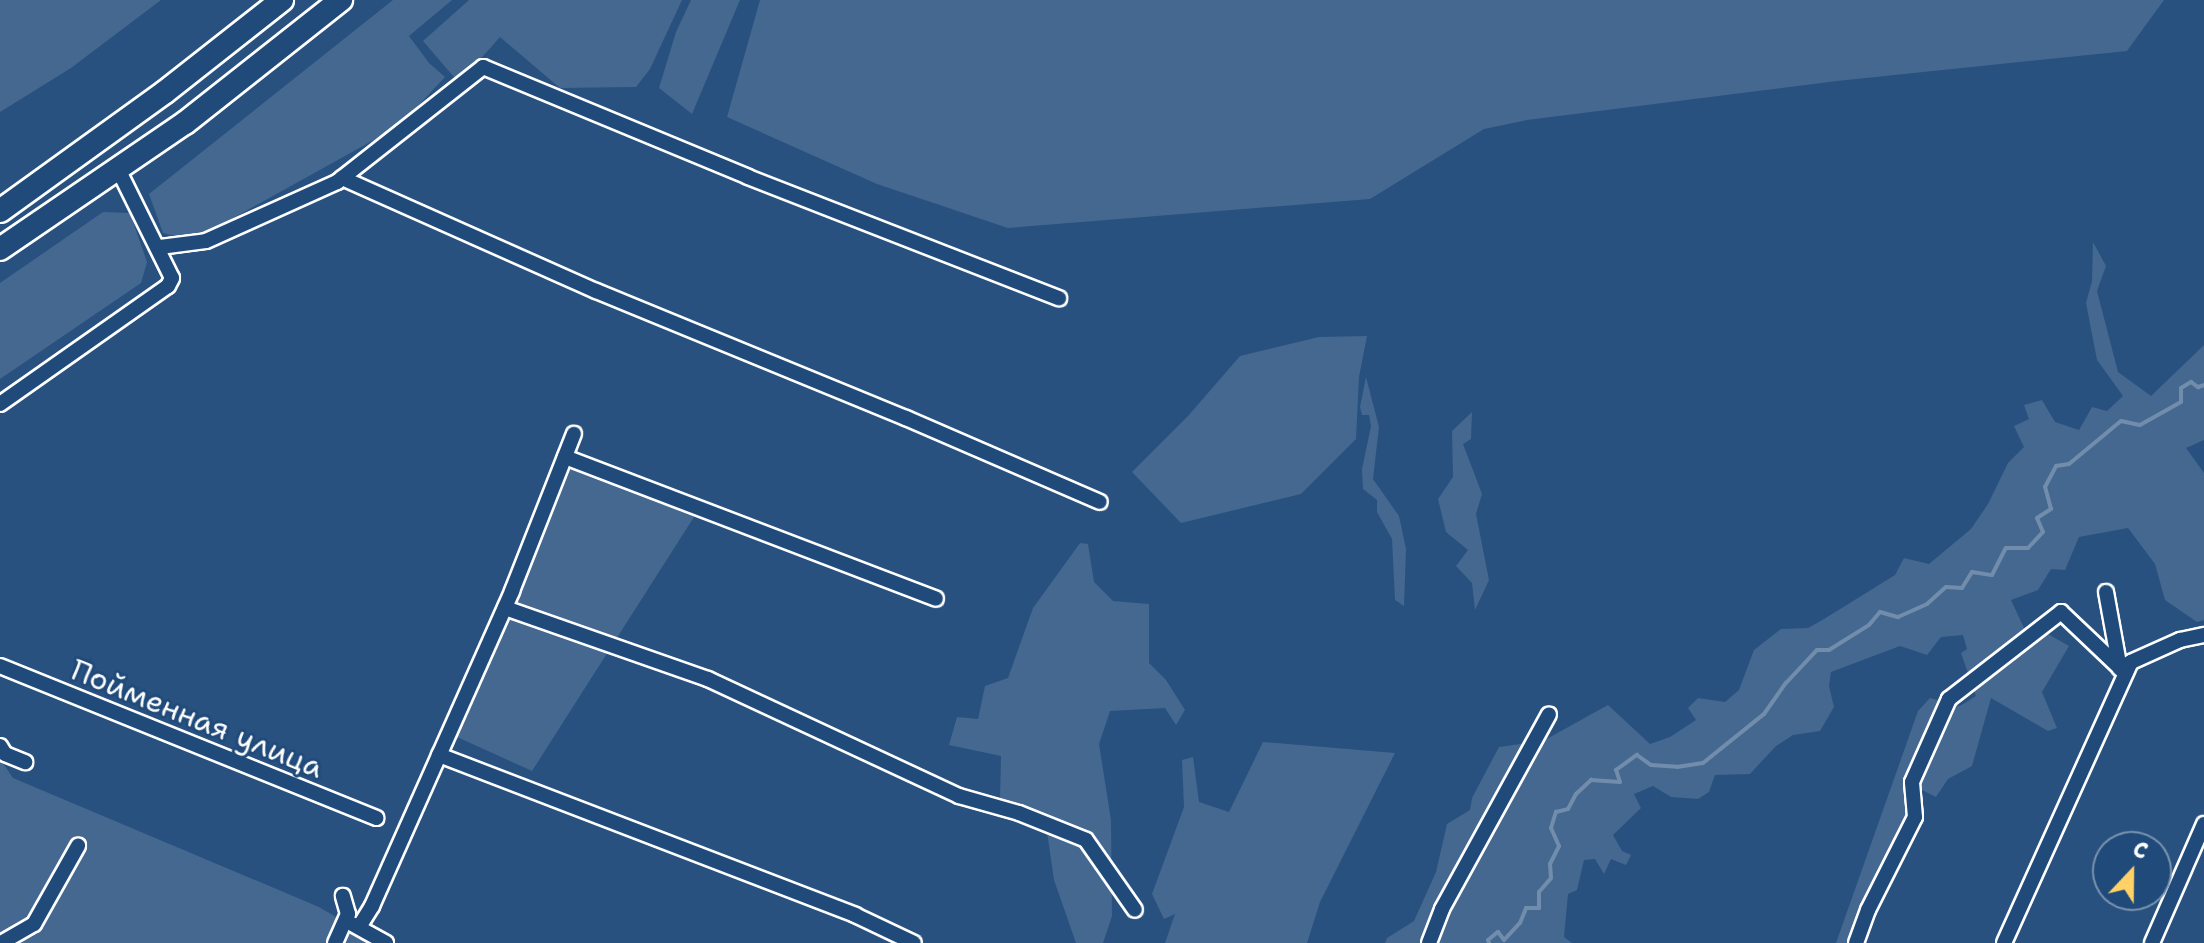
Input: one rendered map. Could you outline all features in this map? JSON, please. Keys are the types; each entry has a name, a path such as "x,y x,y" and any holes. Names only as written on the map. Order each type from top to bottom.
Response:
{"highway":[{"path":"0,211 165,92 282,0"},
{"path":"0,249 244,78 341,0"}],"street":[{"path":"160,247 206,241 342,178 483,67 678,148 1059,298"},
{"path":"0,404 168,286 172,278 160,247 118,169"},
{"path":"342,178 596,291 906,418 1100,502"},
{"path":"359,927 505,608 574,434"},
{"path":"565,457 936,599"},
{"path":"2004,943 2126,665 2106,592"},
{"path":"505,608 708,679 959,796 1019,813 1086,840 1135,910"},
{"path":"1856,943 1868,910 1915,817 1912,782 1949,699 2061,612 2126,665"},
{"path":"2126,665 2180,640 2204,635"},
{"name":"Пойменная улица","path":"0,666 376,818"},
{"path":"1429,943 1442,909 1549,714"},
{"path":"0,746 5,754 25,762"},
{"path":"439,755 855,915 914,943"},
{"path":"2152,943 2204,824"},
{"path":"1,943 34,924 78,846"},
{"path":"335,943 348,914 343,896"},
{"path":"345,921 386,943"}],"shaded area":[{"path":"0,0 161,0 71,68 0,112"},
{"path":"393,0 452,0 409,36 429,63 445,77 399,126 208,232 175,236 163,233 149,194"},
{"path":"469,0 682,0 650,69 636,87 560,88 500,37 459,83 423,41"},
{"path":"691,0 740,0 692,114 659,88 676,32"},
{"path":"760,0 2164,0 2127,51 1837,81 1527,120 1484,129 1370,199 1008,228 877,184 727,117"},
{"path":"103,212 130,213 147,262 141,283 0,379 0,283"},
{"path":"2093,242 2106,266 2097,291 2118,372 2151,396 2204,345 2204,440 2186,448 2204,473 2204,620 2197,622 2165,600 2155,564 2128,528 2079,537 2065,570 2051,569 2038,590 2011,600 2031,643 2048,634 2069,646 2042,692 2057,728 2048,731 1991,698 1972,766 1948,779 1936,797 1916,787 1915,817 1862,930 1848,943 1836,943 1918,711 1930,698 1960,706 1976,696 1961,653 1967,649 1963,635 1941,637 1927,655 1900,646 1831,672 1829,686 1834,707 1820,731 1793,735 1776,746 1750,774 1715,775 1709,792 1698,799 1671,797 1653,786 1634,794 1641,808 1613,835 1622,851 1631,855 1626,865 1611,859 1604,874 1595,859 1584,860 1577,890 1568,894 1564,937 1572,943 1385,943 1387,938 1414,921 1436,872 1447,824 1470,810 1472,798 1499,747 1543,741 1608,705 1650,744 1670,737 1696,720 1688,708 1698,698 1725,702 1739,690 1754,650 1781,629 1808,628 1895,575 1904,558 1929,564 1971,529 1988,504 2008,463 2024,447 2014,426 2029,419 2024,405 2042,400 2055,422 2079,430 2092,407 2107,411 2123,396 2097,360 2086,303 2092,281"},
{"path":"1367,336 1359,377 1356,439 1301,494 1181,523 1132,472 1188,416 1240,356 1319,337"},
{"path":"1366,377 1379,427 1373,479 1399,516 1406,549 1404,606 1395,600 1392,539 1377,512 1377,500 1363,489 1362,469 1371,426 1369,415 1362,415 1360,407"},
{"path":"1472,412 1471,439 1463,444 1482,494 1476,514 1489,580 1475,610 1472,583 1456,566 1468,550 1446,532 1438,499 1453,477 1452,431"},
{"path":"572,466 694,517 532,771 457,737"},
{"path":"1080,543 1088,544 1094,582 1113,601 1149,604 1149,663 1166,680 1185,710 1176,725 1165,708 1110,711 1099,744 1111,820 1112,916 1103,943 1076,943 1054,880 1046,825 1000,799 1001,756 949,745 957,717 978,719 985,686 1008,678 1033,608"},
{"path":"1263,742 1395,753 1320,902 1307,943 1165,943 1175,914 1164,919 1152,894 1184,807 1182,760 1193,757 1199,802 1229,812"},
{"path":"0,759 13,778 319,907 380,943 0,943"}],"waterway":[{"path":"1489,943 1488,940 1498,932 1504,940 1520,923 1526,908 1539,908 1539,892 1551,878 1550,864 1559,846 1551,828 1556,812 1568,809 1576,794 1591,780 1620,782 1616,770 1637,755 1651,765 1677,767 1703,763 1764,714 1786,683 1817,650 1829,650 1869,625 1880,612 1898,617 1927,604 1946,587 1962,588 1972,572 1992,575 2006,548 2028,548 2043,532 2037,518 2051,509 2045,487 2056,466 2069,464 2121,421 2140,425 2181,402 2181,388 2191,382 2198,387 2204,385"}]}
